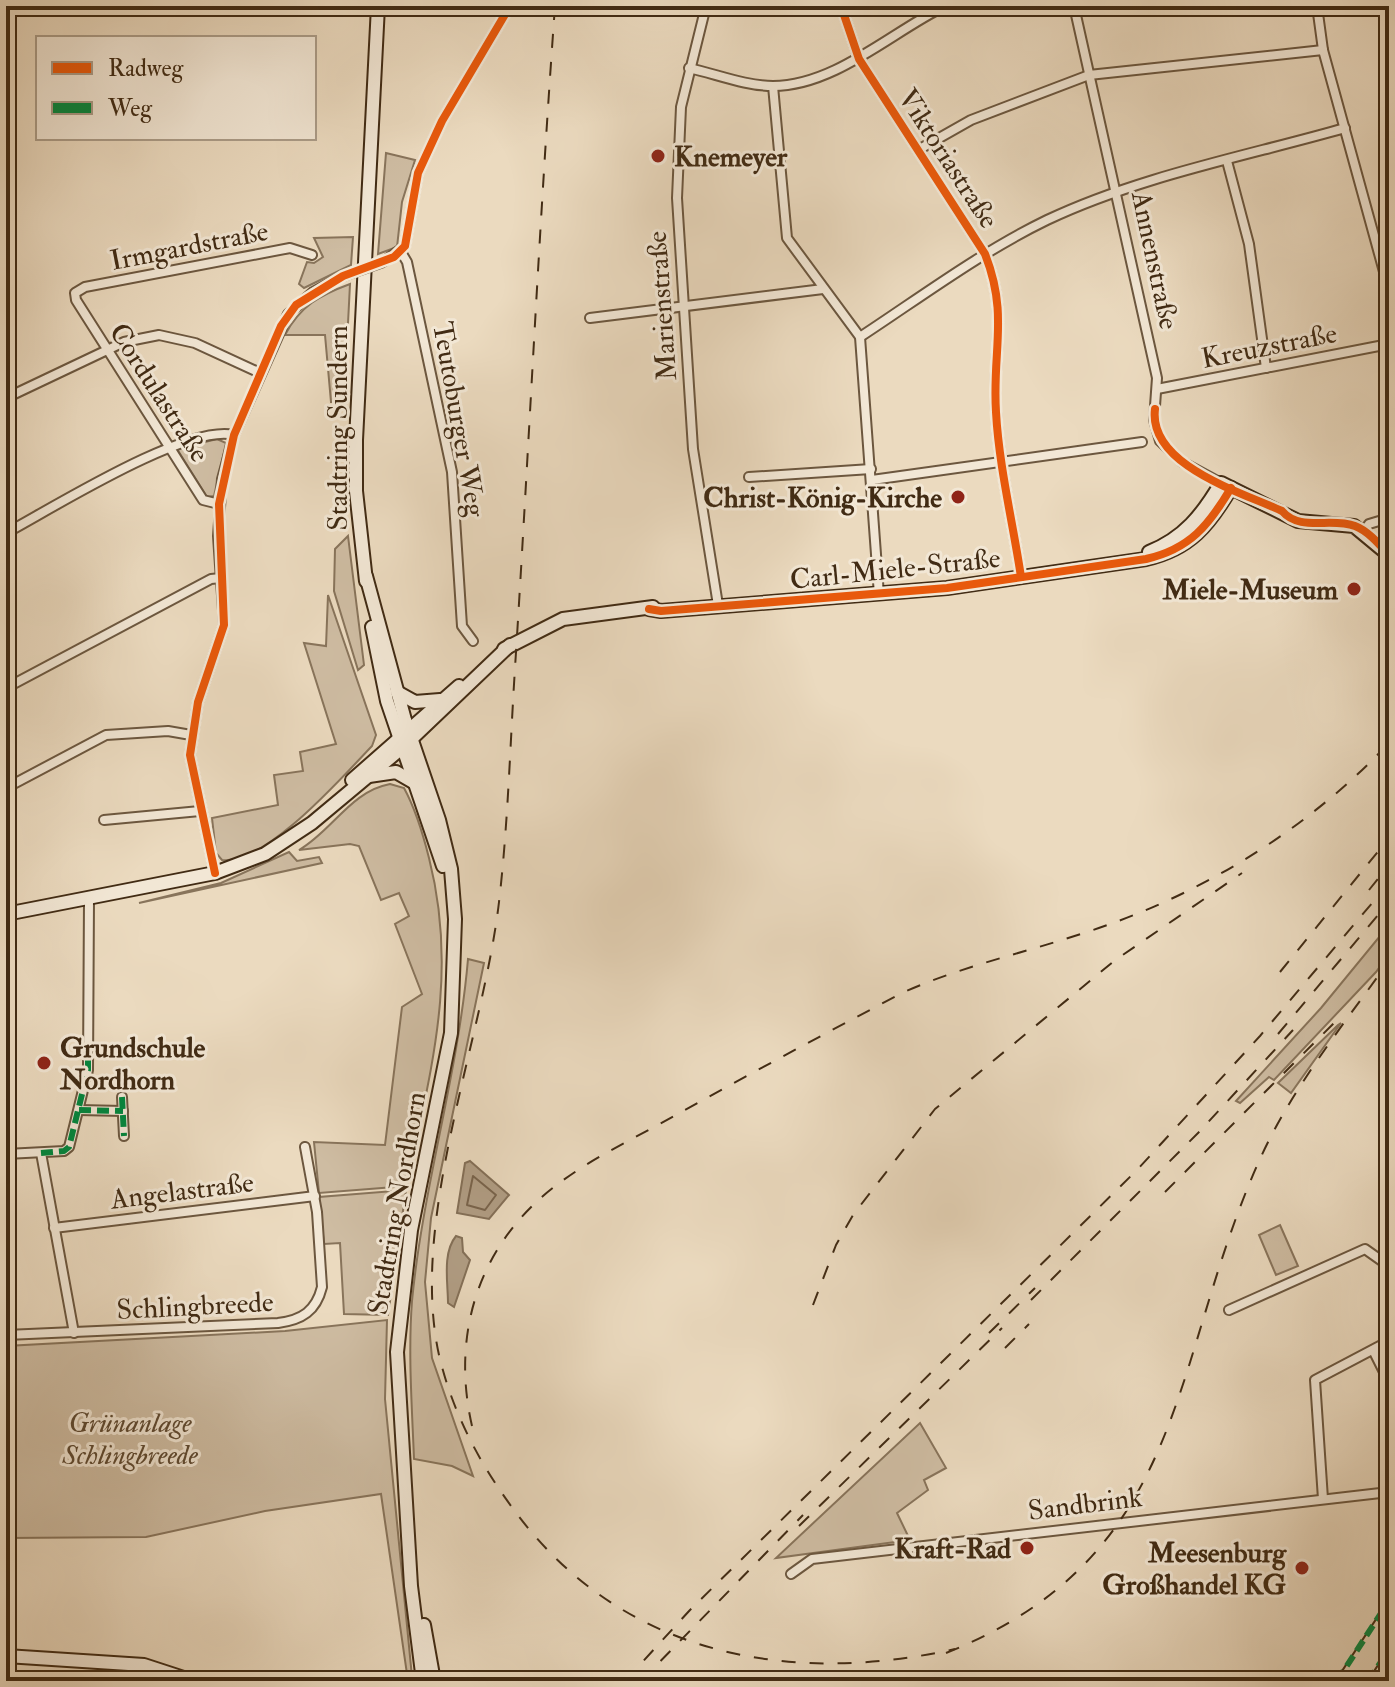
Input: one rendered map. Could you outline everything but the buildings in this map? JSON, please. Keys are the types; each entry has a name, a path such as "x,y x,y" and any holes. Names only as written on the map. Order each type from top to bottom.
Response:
{"main road":[{"name":"Stadtring Sundern","path":"378,6 356,491 376,658 406,738"},
{"name":"Stadtring Sundern","path":"378,41 385,6"},
{"name":"Carl-Miele-Straße","path":"6,914 215,873 265,854 312,823 368,776 449,694 510,645 563,619 649,609 661,611 879,595 1169,554 1189,543 1206,527 1226,485"},
{"path":"1226,485 1298,521 1348,524 1364,531 1389,555"},
{"name":"Stadtring Sundern","path":"366,576 406,738"},
{"name":"Carl-Miele-Straße","path":"312,823 510,645"},
{"path":"397,692 415,702 427,704 449,694"},
{"name":"Stadtring Nordhorn","path":"406,738 415,783 453,891"},
{"name":"Stadtring Nordhorn","path":"406,738 439,820 453,891 455,996 451,1033 411,1230 398,1340 398,1404 411,1586 423,1681"},
{"path":"368,776 396,772 415,783"},
{"name":"Stadtring Nordhorn","path":"408,1523 434,1681"},
{"path":"1345,1681 1389,1614"},
{"path":"1358,1681 1389,1634"},
{"path":"6,1656 144,1665 193,1681"}],"street":[{"path":"215,873 192,774 191,735 224,625 219,504 234,435 288,314 313,292 401,252 418,173 442,121 510,6"},
{"name":"Marienstraße","path":"706,6 689,68 678,130 677,198 693,449 716,605"},
{"name":"Viktoriastraße","path":"841,6 859,59 985,254 1000,303 996,409 1021,577"},
{"path":"689,68 773,86 790,84 859,59 945,6"},
{"name":"Annenstraße","path":"1074,6 1117,193 1157,389 1154,420 1160,441 1182,462 1226,485"},
{"path":"1317,6 1323,50 1389,290"},
{"path":"918,150 983,115 1089,75 1323,50"},
{"path":"773,86 787,238 860,337 879,595"},
{"path":"860,337 985,254 1049,219 1117,193 1345,128"},
{"path":"1227,161 1249,244 1266,368"},
{"name":"Irmgardstraße","path":"75,293 85,287 290,248 312,255"},
{"name":"Teutoburger Weg","path":"401,252 407,262 452,472 462,626 473,641"},
{"path":"590,318 823,289"},
{"name":"Cordulastraße","path":"75,293 76,300 203,500 219,504"},
{"path":"6,398 139,337 169,336 195,343 260,373"},
{"name":"Kreuzstraße","path":"1157,389 1389,344"},
{"path":"7,531 169,447 201,437 234,435"},
{"path":"872,480 1142,442"},
{"path":"749,477 871,469"},
{"path":"1364,531 1369,524 1389,518"},
{"path":"6,688 211,579 221,578"},
{"path":"6,788 106,735 168,731 191,735"},
{"path":"104,820 200,811"},
{"path":"6,1154 41,1153 69,1147 88,1070 89,900"},
{"path":"122,1097 124,1136"},
{"path":"79,1110 123,1111"},
{"name":"Schlingbreede","path":"6,1335 278,1323 300,1318 314,1307 322,1287 315,1196 305,1147"},
{"path":"41,1153 74,1333"},
{"name":"Angelastraße","path":"54,1228 315,1196"},
{"path":"1229,1310 1365,1249 1389,1266"},
{"path":"1323,1499 1313,1384 1315,1380 1389,1341"},
{"path":"1373,1350 1389,1382"},
{"name":"Sandbrink","path":"791,1574 819,1558 1389,1492"}],"green space":[{"path":"386,153 415,160 402,202 397,247 378,254"},
{"path":"353,237 351,265 304,288 299,284 307,262 314,263 323,257 314,238"},
{"path":"350,284 344,402 331,402 325,335 285,335 304,309"},
{"path":"217,439 226,443 214,496 207,497 177,449"},
{"path":"348,536 364,665 358,670 334,591 335,549"},
{"path":"328,595 376,735 372,746 323,797 281,834 240,858 222,860 216,853 212,818 278,805 274,775 303,771 300,752 336,744 304,643 326,646"},
{"path":"390,784 404,788 419,822 438,901 441,983 432,1063 407,1186 319,1193 314,1142 385,1145 402,1007 422,994 395,924 409,916 399,893 381,900 359,846 350,844 299,850 364,795"},
{"path":"289,852 297,861 319,857 322,863 139,903 221,883"},
{"path":"1389,925 1389,954 1376,972 1274,1080 1269,1077 1240,1103 1236,1101 1321,1008"},
{"path":"468,959 484,963 431,1218 425,1282 432,1358 473,1476 452,1466 414,1459 410,1360 417,1258 457,1045"},
{"path":"1341,1023 1291,1093 1278,1083 1338,1025"},
{"path":"406,1190 388,1315 344,1314 340,1243 324,1244 319,1197"},
{"path":"1280,1225 1298,1266 1276,1275 1259,1235"},
{"name":"Grünanlage Schlingbreede","path":"387,1320 385,1399 412,1677 408,1681 381,1494 265,1511 146,1537 6,1538 6,1346 285,1331"},
{"path":"920,1423 946,1468 924,1480 928,1490 897,1513 910,1540 776,1558"}],"water":[{"path":"470,1161 509,1195 489,1219 457,1213 465,1163"},
{"path":"456,1236 462,1238 463,1252 470,1260 454,1307 448,1303 447,1268 449,1251"}],"railway":[{"path":"555,6 505,844 491,956 452,1129 433,1246 432,1302 439,1355 451,1396 468,1436 514,1510 556,1559 603,1597 655,1627 710,1647 768,1659 829,1663 892,1660 955,1649"},
{"path":"472,1426 466,1390 465,1355 469,1322 478,1289 492,1259 511,1230 534,1204 562,1181 621,1144 902,993 947,975 1129,917 1211,879 1250,856 1323,804 1389,743"},
{"path":"1280,972 1389,838"},
{"path":"1369,890 1389,865"},
{"path":"813,1305 836,1245 853,1215 935,1109 1114,961 1242,873"},
{"path":"625,1681 690,1610 1137,1170 1260,1036 1389,883"},
{"path":"1278,1034 1389,902"},
{"path":"946,1653 1026,1612 1085,1563 1129,1507 1160,1445 1185,1379 1230,1234 1260,1159 1303,1082 1389,961"},
{"path":"1165,1192 1339,1018"},
{"path":"1031,1300 1200,1131 1293,1030"},
{"path":"989,1333 1035,1288"},
{"path":"1005,1348 1029,1324"},
{"path":"799,1526 1002,1328"},
{"path":"641,1681 803,1515"}],"marked path":[{"path":"41,1153 64,1151 69,1147 88,1070 88,1055"},
{"path":"122,1097 124,1136"},
{"path":"79,1110 123,1111"},
{"path":"1337,1681 1389,1601"},
{"path":"1368,1681 1389,1650"}],"cycle path":[{"path":"215,873 190,755 198,702 224,625 219,504 234,435 281,326 296,305 343,276 394,257 405,246 418,173 442,121 510,6"},
{"path":"841,6 859,59 985,254 992,276 998,315 995,390 998,433 1021,577"},
{"path":"1155,409 1157,429 1166,446 1200,474 1298,521 1355,526 1369,534 1389,555"},
{"path":"649,609 661,611 947,588 1146,559 1175,549 1197,534 1231,488"}],"place":[{"name":"Knemeyer","path":"658,156"},
{"name":"Christ-König-Kirche","path":"958,497"},
{"name":"Miele-Museum","path":"1354,589"},
{"name":"Grundschule Nordhorn","path":"44,1063"},
{"name":"Kraft-Rad","path":"1027,1548"},
{"name":"Meesenburg Großhandel KG","path":"1302,1568"}]}
